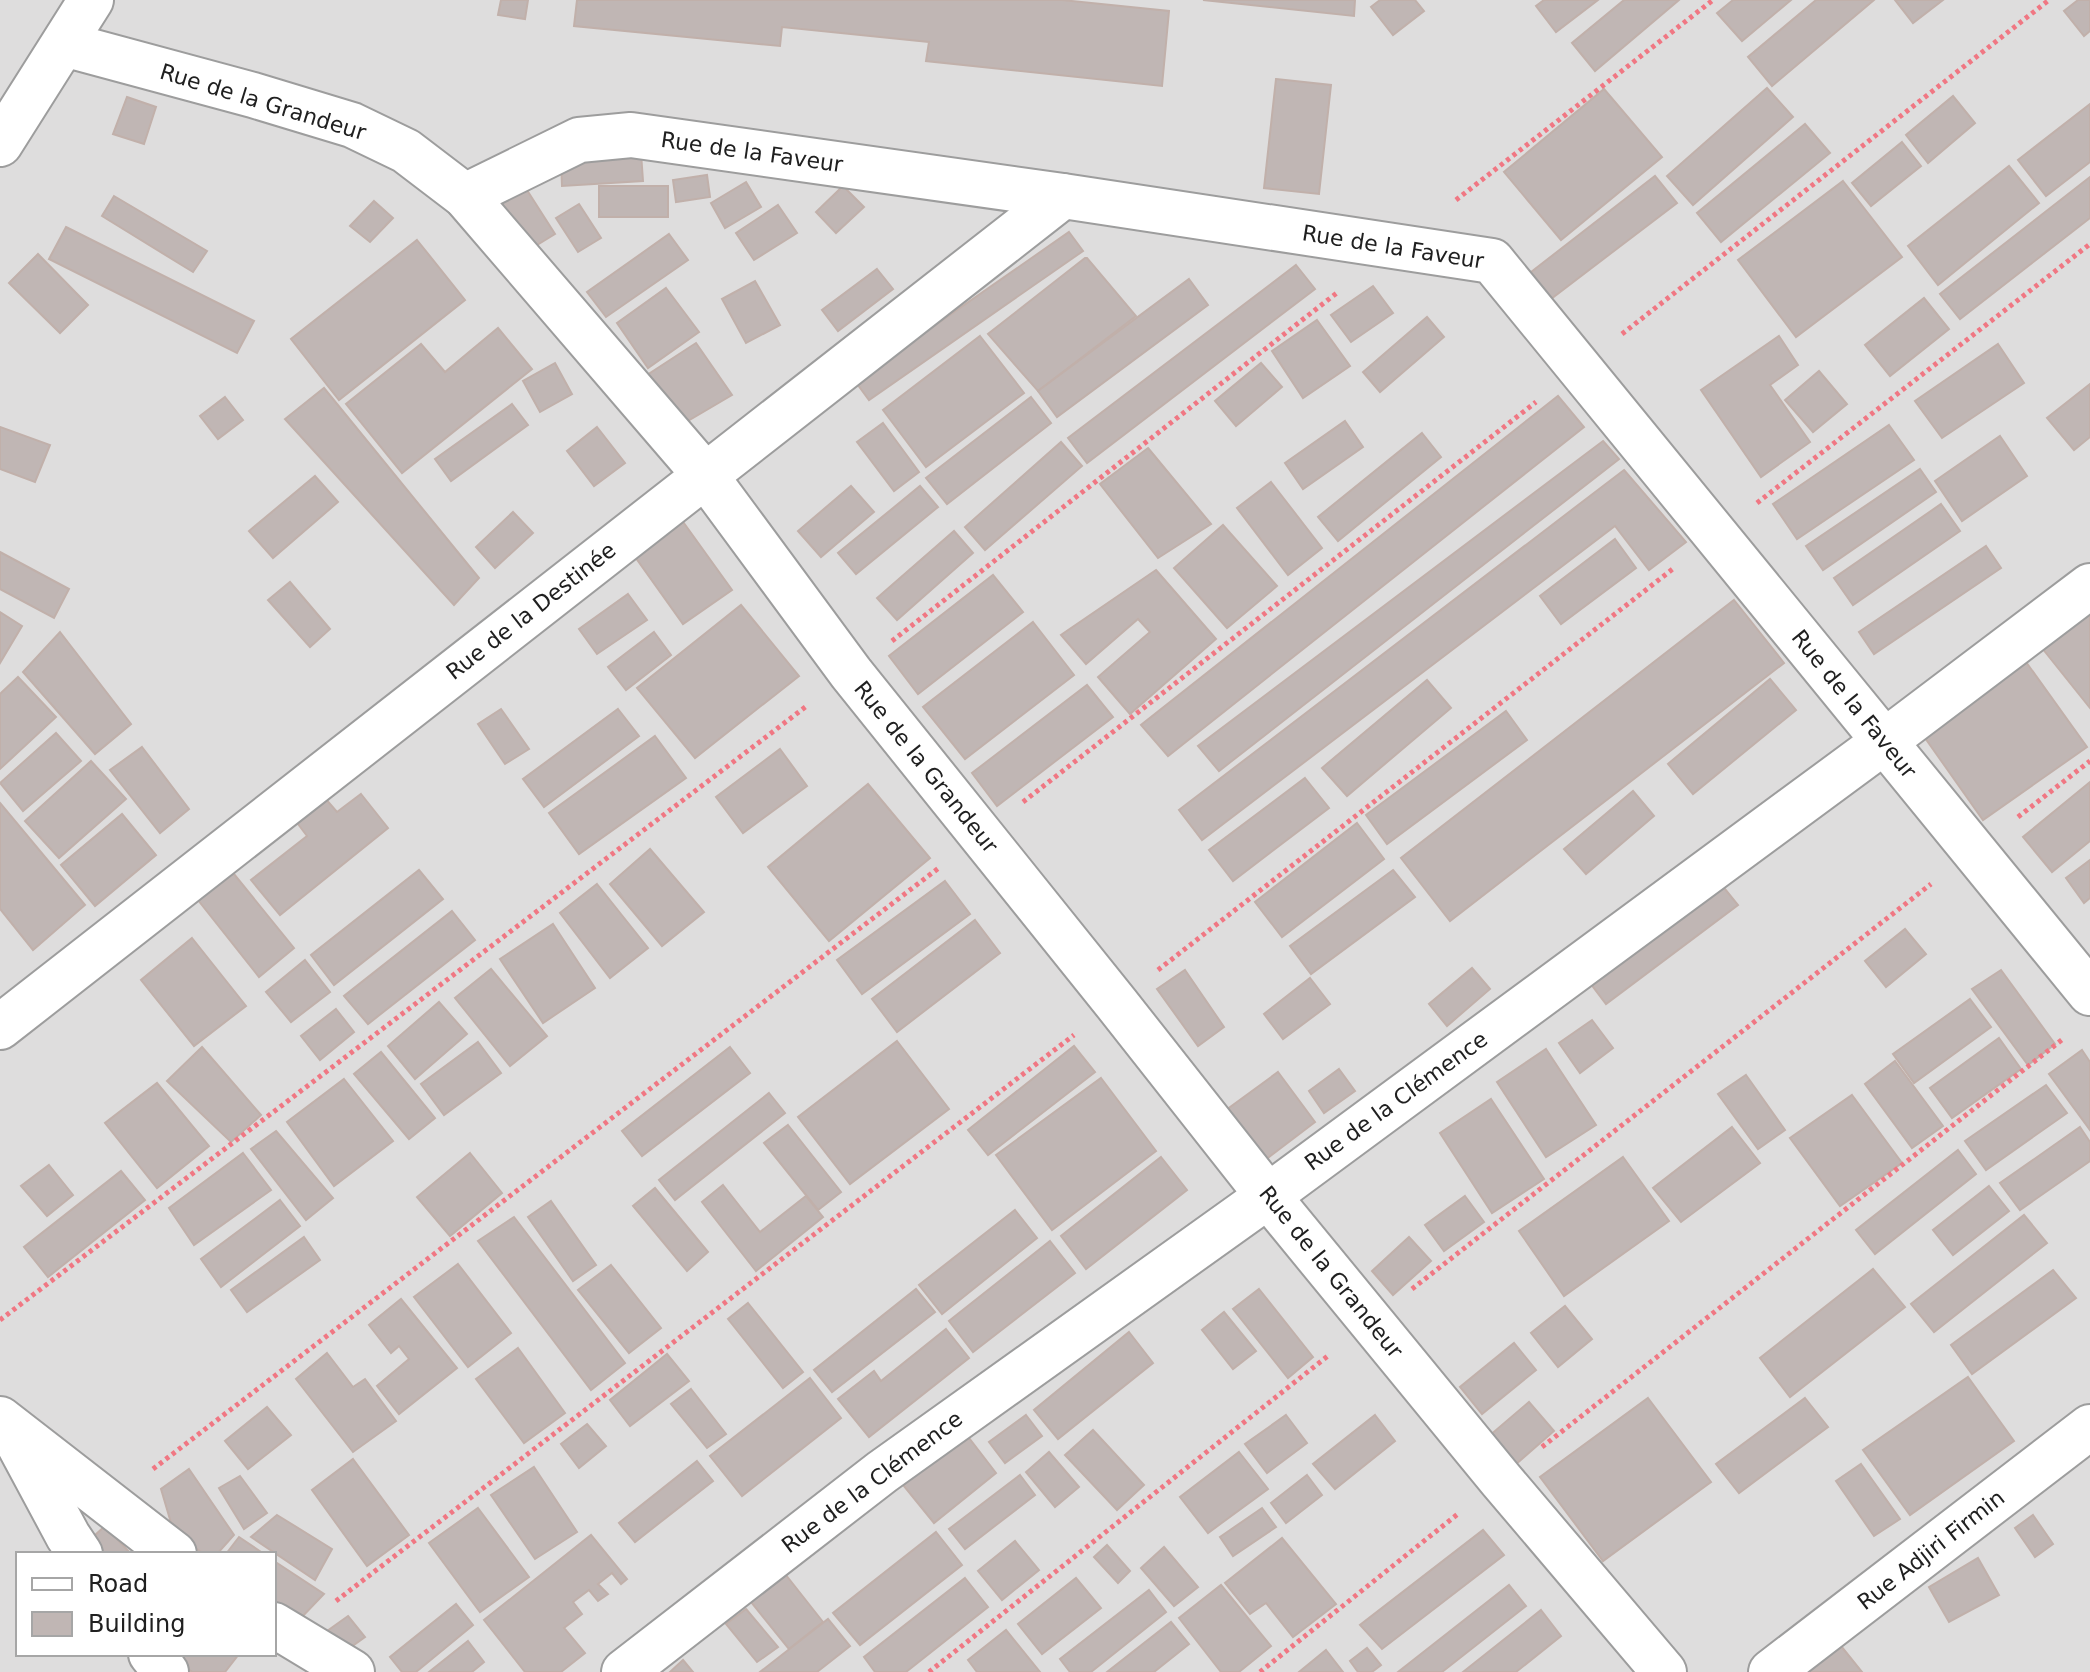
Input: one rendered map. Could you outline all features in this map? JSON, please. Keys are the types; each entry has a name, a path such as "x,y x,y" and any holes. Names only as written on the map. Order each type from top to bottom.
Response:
{"street":[{"path":"0,144 91,0"},
{"name":"Rue de la Grandeur","path":"64,44 352,125 406,151 465,196 705,475 851,673 1268,1196 1501,1480 1664,1672"},
{"name":"Rue de la Faveur","path":"465,196 579,140 631,135 1492,261 2090,993"},
{"name":"Rue de la Destinée","path":"0,1027 1063,196"},
{"name":"Rue de la Clémence","path":"624,1672 882,1472 1268,1196 2090,586"},
{"path":"5,1422 171,1552"},
{"path":"5,1422 79,1552"},
{"name":"Rue Adjiri Firmin","path":"1771,1672 2090,1427"},
{"path":"283,1630 352,1672"},
{"path":"153,1656 166,1672"}],"path":[{"path":"108,1503 981,835 2049,0"},
{"path":"283,1630 1116,1003 2090,244"},
{"path":"929,1672 1372,1321 2090,761"},
{"path":"1260,1672 2065,1037"}],"shaded area":[{"path":"0,0 2090,0 2090,1672 0,1672"}],"building":[{"path":"501,0 528,0 525,19 498,15"},
{"path":"577,0 1062,0 1169,11 1162,86 926,61 929,42 782,27 780,46 574,26"},
{"path":"1203,0 1355,0 1354,16"},
{"path":"1380,0 1415,0 1424,11 1393,35 1371,7"},
{"path":"1544,0 1598,0 1556,32 1536,6"},
{"path":"1624,0 1679,0 1595,71 1572,43"},
{"path":"1733,0 1791,0 1742,41 1717,13"},
{"path":"1816,0 1874,0 1772,86 1748,57"},
{"path":"1895,0 1943,0 1913,23"},
{"path":"2078,0 2090,0 2090,31 2084,36 2064,11"},
{"path":"1276,79 1331,85 1319,194 1264,188"},
{"path":"1767,88 1793,117 1693,205 1667,176"},
{"path":"1604,89 1662,157 1561,240 1504,172"},
{"path":"1953,96 1975,123 1928,163 1906,135"},
{"path":"127,97 156,107 144,144 113,134"},
{"path":"2090,104 2090,162 2046,196 2018,160"},
{"path":"1805,124 1830,153 1721,242 1697,213"},
{"path":"1902,142 1921,166 1871,206 1852,183"},
{"path":"641,153 643,181 562,186 561,158"},
{"path":"2009,166 2039,203 1938,285 1908,246"},
{"path":"707,175 710,197 676,202 673,180"},
{"path":"1655,176 1677,203 1543,305 1522,279"},
{"path":"2090,177 2090,218 1960,319 1940,294"},
{"path":"1843,181 1902,257 1796,337 1738,260"},
{"path":"746,182 761,207 725,228 711,203"},
{"path":"599,186 668,186 668,217 599,217"},
{"path":"843,186 864,207 836,233 816,212"},
{"path":"525,187 555,234 529,250 498,203"},
{"path":"114,196 207,251 193,272 102,216"},
{"path":"374,201 393,218 370,242 350,226"},
{"path":"579,204 601,238 578,252 556,218"},
{"path":"778,205 797,233 754,260 736,233"},
{"path":"66,227 254,321 237,353 49,259"},
{"path":"1069,232 1083,251 869,400 855,381"},
{"path":"669,234 688,260 606,317 587,292"},
{"path":"417,240 465,300 339,400 291,339"},
{"path":"38,254 88,305 60,333 9,283"},
{"path":"1085,258 1136,316 1038,391 988,334"},
{"path":"1296,265 1315,289 1087,463 1068,438"},
{"path":"877,269 893,289 838,331 822,310"},
{"path":"1189,279 1208,305 1057,417 1038,391"},
{"path":"755,281 780,325 746,343 722,299"},
{"path":"1373,286 1393,313 1351,342 1331,315"},
{"path":"666,288 699,332 648,368 617,323"},
{"path":"1924,298 1949,329 1890,376 1865,345"},
{"path":"1427,317 1444,337 1380,392 1363,372"},
{"path":"1317,320 1350,366 1303,398 1272,351"},
{"path":"498,328 532,369 402,473 346,404 421,344 445,372"},
{"path":"980,336 1024,393 926,467 883,410"},
{"path":"1779,336 1798,365 1770,385 1810,442 1761,477 1701,390"},
{"path":"696,343 732,395 681,425 644,377"},
{"path":"1998,344 2024,383 1942,438 1915,401"},
{"path":"555,363 572,394 540,412 523,381"},
{"path":"1261,363 1282,387 1236,426 1215,401"},
{"path":"1819,371 1847,404 1813,432 1785,400"},
{"path":"2090,384 2090,437 2074,450 2047,418"},
{"path":"324,388 479,578 454,605 285,419"},
{"path":"1558,396 1584,427 1168,756 1141,725"},
{"path":"225,397 243,420 218,439 200,416"},
{"path":"1031,397 1051,423 947,504 926,478"},
{"path":"512,404 528,425 451,481 435,459"},
{"path":"1345,421 1363,447 1303,489 1285,463"},
{"path":"883,423 919,472 894,491 857,442"},
{"path":"1889,425 1914,460 1797,539 1773,504"},
{"path":"0,427 50,445 35,482 0,469"},
{"path":"597,427 625,463 594,486 567,451"},
{"path":"1422,433 1441,457 1338,541 1318,517"},
{"path":"2000,436 2027,476 1962,521 1935,481"},
{"path":"1603,441 1619,459 1219,771 1198,746"},
{"path":"1061,442 1082,466 985,550 965,527"},
{"path":"1148,448 1211,524 1158,558 1100,484"},
{"path":"1920,469 1936,492 1823,570 1806,546"},
{"path":"1624,470 1686,542 1649,570 1615,526 1202,840 1179,810"},
{"path":"315,476 338,502 273,558 249,531"},
{"path":"1271,482 1322,548 1288,575 1237,508"},
{"path":"851,486 874,512 821,557 798,531"},
{"path":"920,486 938,507 856,574 838,553"},
{"path":"1941,504 1960,531 1853,605 1834,578"},
{"path":"513,512 533,533 495,568 476,547"},
{"path":"681,519 732,590 683,624 633,554"},
{"path":"1223,525 1277,586 1227,628 1174,568"},
{"path":"954,531 973,553 897,620 877,598"},
{"path":"1615,539 1636,568 1561,624 1540,596"},
{"path":"1986,546 2001,568 1874,654 1859,632"},
{"path":"0,552 69,589 54,618 0,589"},
{"path":"1156,570 1216,639 1130,714 1098,677 1150,632 1138,619 1086,664 1061,635"},
{"path":"993,575 1023,612 918,694 889,656"},
{"path":"290,582 330,629 310,647 268,600"},
{"path":"628,594 647,620 597,654 579,629"},
{"path":"2090,595 2090,708 2034,638"},
{"path":"1734,600 1784,663 1450,921 1401,858"},
{"path":"741,605 799,676 695,758 637,688"},
{"path":"0,612 22,626 0,663"},
{"path":"1033,622 1074,675 965,759 923,707"},
{"path":"60,632 131,724 95,754 23,672"},
{"path":"654,632 671,655 626,690 608,667"},
{"path":"2021,655 2087,747 1983,820 1918,728"},
{"path":"18,677 56,717 0,769 0,694"},
{"path":"1770,679 1796,710 1693,794 1668,764"},
{"path":"1427,680 1451,708 1347,796 1322,768"},
{"path":"1087,685 1113,717 997,806 972,773"},
{"path":"501,709 529,749 505,764 478,724"},
{"path":"618,709 639,736 544,807 523,779"},
{"path":"1506,711 1527,740 1387,844 1366,815"},
{"path":"56,733 81,761 23,811 0,783"},
{"path":"655,736 686,778 579,854 549,813"},
{"path":"142,747 189,809 160,833 110,770"},
{"path":"780,749 807,786 743,833 716,797"},
{"path":"91,761 126,799 59,858 25,821"},
{"path":"1305,778 1329,808 1233,881 1209,850"},
{"path":"2090,782 2090,841 2052,872 2023,837"},
{"path":"868,784 930,858 829,941 768,867"},
{"path":"1633,791 1654,816 1586,874 1564,849"},
{"path":"361,794 388,828 280,915 251,880 307,836 295,820 324,797 337,812"},
{"path":"0,803 85,905 33,950 0,909"},
{"path":"122,814 156,855 95,906 61,865"},
{"path":"1357,823 1384,859 1282,937 1255,902"},
{"path":"650,849 704,912 662,946 610,884"},
{"path":"2090,860 2090,898 2084,903 2066,878"},
{"path":"225,863 294,948 259,977 190,890"},
{"path":"419,870 443,899 334,985 311,955"},
{"path":"1393,870 1415,897 1311,974 1290,946"},
{"path":"1712,873 1738,905 1606,1004 1581,971"},
{"path":"945,881 970,914 862,994 837,960"},
{"path":"597,884 648,948 610,978 560,913"},
{"path":"452,911 475,940 368,1024 344,996"},
{"path":"975,920 1000,953 897,1032 872,999"},
{"path":"553,924 595,988 543,1023 500,959"},
{"path":"1905,929 1926,954 1886,987 1865,961"},
{"path":"192,938 246,1006 194,1046 141,980"},
{"path":"305,960 330,992 291,1022 266,992"},
{"path":"1472,968 1490,989 1447,1026 1429,1004"},
{"path":"491,969 547,1036 510,1066 455,998"},
{"path":"1185,970 1224,1027 1198,1046 1157,989"},
{"path":"2001,970 2055,1044 2028,1065 1972,989"},
{"path":"1310,978 1330,1004 1283,1039 1264,1014"},
{"path":"1970,999 1991,1027 1914,1083 1893,1054"},
{"path":"439,1002 467,1034 415,1079 388,1046"},
{"path":"336,1009 354,1032 320,1060 301,1036"},
{"path":"1592,1020 1613,1048 1580,1073 1559,1043"},
{"path":"1999,1038 2021,1069 1952,1118 1930,1088"},
{"path":"897,1041 949,1109 850,1184 798,1117"},
{"path":"478,1042 501,1073 444,1115 421,1084"},
{"path":"1074,1046 1095,1072 988,1155 968,1130"},
{"path":"202,1047 261,1115 231,1142 167,1081"},
{"path":"730,1047 750,1073 642,1156 622,1131"},
{"path":"1546,1049 1596,1125 1546,1157 1497,1082"},
{"path":"2082,1050 2090,1062 2090,1130 2049,1074"},
{"path":"381,1052 435,1118 409,1139 354,1074"},
{"path":"1895,1061 1943,1126 1912,1148 1865,1084"},
{"path":"1339,1069 1355,1091 1324,1113 1309,1091"},
{"path":"1278,1072 1315,1122 1260,1164 1222,1113"},
{"path":"1746,1075 1785,1130 1758,1149 1718,1094"},
{"path":"1101,1078 1156,1151 1052,1230 996,1155"},
{"path":"344,1079 393,1141 334,1186 287,1122"},
{"path":"157,1083 209,1146 157,1188 105,1123"},
{"path":"2046,1085 2067,1113 1986,1170 1965,1141"},
{"path":"769,1093 785,1113 675,1200 659,1180"},
{"path":"1852,1095 1902,1163 1840,1206 1790,1138"},
{"path":"1491,1099 1544,1179 1492,1213 1440,1133"},
{"path":"788,1125 841,1192 818,1210 764,1143"},
{"path":"1732,1127 1760,1163 1681,1222 1653,1188"},
{"path":"2080,1127 2090,1142 2090,1161 2020,1210 2000,1183"},
{"path":"276,1131 333,1198 306,1220 251,1149"},
{"path":"1958,1150 1976,1174 1875,1254 1856,1230"},
{"path":"243,1153 271,1190 194,1245 169,1208"},
{"path":"470,1153 502,1193 450,1236 417,1197"},
{"path":"1161,1157 1187,1190 1086,1269 1061,1236"},
{"path":"1623,1157 1669,1221 1564,1296 1519,1231"},
{"path":"49,1165 73,1195 47,1216 21,1186"},
{"path":"121,1171 145,1200 48,1277 24,1247"},
{"path":"723,1185 760,1232 806,1196 823,1217 756,1271 702,1202"},
{"path":"1989,1186 2009,1211 1953,1255 1933,1230"},
{"path":"655,1188 708,1252 687,1271 633,1206"},
{"path":"1465,1196 1484,1222 1444,1251 1425,1225"},
{"path":"280,1200 300,1226 221,1287 201,1259"},
{"path":"551,1201 596,1265 573,1281 528,1217"},
{"path":"1015,1210 1037,1238 942,1314 919,1285"},
{"path":"2024,1215 2047,1243 1934,1332 1911,1304"},
{"path":"514,1217 625,1363 591,1390 478,1241"},
{"path":"304,1237 320,1260 247,1312 231,1290"},
{"path":"1409,1237 1431,1261 1393,1295 1372,1271"},
{"path":"1050,1241 1075,1273 973,1352 949,1321"},
{"path":"458,1264 511,1333 468,1367 414,1297"},
{"path":"611,1265 661,1328 629,1353 578,1290"},
{"path":"1873,1269 1905,1307 1790,1397 1760,1358"},
{"path":"2053,1270 2076,1298 1972,1374 1951,1345"},
{"path":"916,1289 935,1312 832,1392 814,1370"},
{"path":"1259,1289 1313,1357 1288,1378 1233,1309"},
{"path":"401,1299 457,1368 399,1414 377,1386 409,1359 399,1346 391,1353 369,1325"},
{"path":"748,1303 803,1372 783,1388 728,1319"},
{"path":"1565,1306 1592,1339 1558,1367 1531,1333"},
{"path":"1224,1312 1256,1351 1233,1369 1202,1330"},
{"path":"946,1329 969,1358 869,1437 838,1399 874,1371 881,1381"},
{"path":"1129,1332 1153,1363 1058,1439 1034,1410"},
{"path":"1514,1343 1536,1370 1482,1414 1460,1387"},
{"path":"518,1348 565,1413 524,1443 476,1379"},
{"path":"327,1353 353,1387 365,1379 396,1421 353,1452 296,1379"},
{"path":"667,1354 689,1381 630,1426 610,1400"},
{"path":"1968,1377 2014,1441 1910,1515 1863,1450"},
{"path":"810,1378 841,1418 742,1496 710,1456"},
{"path":"691,1389 726,1434 707,1448 671,1404"},
{"path":"1648,1398 1711,1482 1603,1561 1540,1477"},
{"path":"1805,1398 1828,1427 1739,1493 1716,1464"},
{"path":"1529,1402 1554,1431 1507,1472 1482,1442"},
{"path":"267,1407 291,1435 248,1469 225,1441"},
{"path":"1026,1415 1042,1436 1005,1463 989,1442"},
{"path":"1286,1415 1307,1443 1267,1473 1245,1444"},
{"path":"1375,1415 1395,1441 1335,1489 1313,1464"},
{"path":"587,1424 606,1446 579,1468 561,1444"},
{"path":"1093,1430 1144,1485 1117,1510 1065,1455"},
{"path":"966,1434 996,1473 934,1523 903,1485"},
{"path":"1049,1452 1079,1487 1055,1507 1026,1472"},
{"path":"1239,1452 1268,1489 1208,1533 1180,1497"},
{"path":"353,1459 409,1535 367,1566 312,1490"},
{"path":"697,1461 713,1481 635,1542 619,1523"},
{"path":"1861,1464 1900,1519 1874,1536 1836,1481"},
{"path":"534,1467 577,1532 535,1559 491,1495"},
{"path":"189,1469 234,1535 219,1552 201,1552 174,1533 161,1489"},
{"path":"1020,1475 1035,1495 965,1549 949,1529"},
{"path":"1307,1475 1322,1495 1286,1523 1271,1503"},
{"path":"240,1476 267,1513 244,1529 219,1488"},
{"path":"478,1508 529,1577 480,1612 429,1543"},
{"path":"1262,1508 1276,1527 1233,1556 1220,1537"},
{"path":"277,1515 332,1549 315,1580 251,1537"},
{"path":"2033,1515 2053,1544 2035,1557 2015,1528"},
{"path":"105,1526 129,1552 88,1552 83,1546"},
{"path":"1483,1530 1504,1555 1382,1649 1360,1625"},
{"path":"936,1532 962,1565 860,1645 833,1613"},
{"path":"591,1535 627,1579 621,1584 612,1573 598,1584 608,1594 598,1601 589,1590 573,1602 582,1614 564,1628 585,1653 561,1672 525,1672 484,1620"},
{"path":"239,1537 261,1552 228,1552"},
{"path":"1282,1538 1336,1604 1293,1637 1266,1603 1250,1614 1225,1583"},
{"path":"1015,1541 1039,1570 1002,1600 978,1571"},
{"path":"1107,1545 1130,1571 1118,1583 1094,1557"},
{"path":"1164,1547 1198,1587 1174,1606 1141,1568"},
{"path":"1978,1558 1999,1595 1949,1622 1929,1587"},
{"path":"276,1562 324,1594 299,1620 276,1609"},
{"path":"782,1570 823,1622 789,1649 747,1597"},
{"path":"965,1578 988,1607 906,1672 875,1672 864,1657"},
{"path":"1076,1578 1101,1608 1042,1654 1018,1624"},
{"path":"1221,1585 1271,1646 1239,1672 1221,1672 1179,1618"},
{"path":"1509,1585 1526,1606 1442,1672 1398,1672"},
{"path":"1149,1590 1166,1612 1091,1672 1070,1672 1060,1659"},
{"path":"456,1604 473,1625 416,1672 402,1672 390,1657"},
{"path":"746,1609 778,1647 757,1662 726,1624"},
{"path":"1541,1610 1561,1636 1516,1672 1463,1672"},
{"path":"348,1616 365,1637 340,1655 323,1634"},
{"path":"828,1619 850,1646 817,1672 760,1672"},
{"path":"1171,1622 1189,1644 1154,1672 1107,1672"},
{"path":"1006,1630 1040,1672 977,1672 968,1660"},
{"path":"468,1641 484,1662 472,1672 429,1672"},
{"path":"1841,1646 1862,1672 1808,1672"},
{"path":"1367,1648 1381,1665 1372,1672 1358,1672 1350,1661"},
{"path":"1326,1650 1343,1672 1299,1672"},
{"path":"172,1656 237,1656 225,1672 192,1672"},
{"path":"683,1660 693,1672 670,1672"}]}
